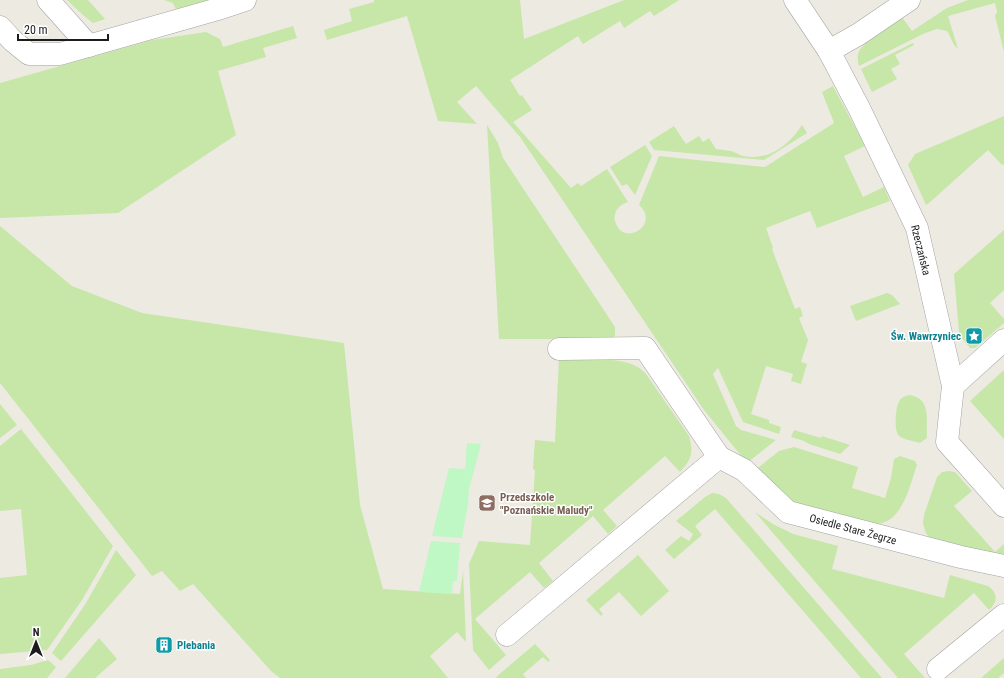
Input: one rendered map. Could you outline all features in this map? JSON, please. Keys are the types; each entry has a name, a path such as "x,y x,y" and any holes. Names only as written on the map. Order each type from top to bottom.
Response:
{"street":[{"path":"48,0 89,46"},
{"path":"0,27 12,41 28,54 60,54 245,0"},
{"name":"Rzeczańska","path":"795,0 829,51 918,228 952,386 947,442 1004,506"},
{"path":"829,51 859,34 909,0"},
{"path":"952,386 1004,340"},
{"name":"Osiedle Stare Żegrze","path":"559,349 645,348 719,457 744,470 788,512 962,557 1004,566"},
{"path":"506,635 719,457"},
{"path":"938,669 1004,615"}],"green space":[{"path":"67,0 88,0 105,19 93,23"},
{"path":"164,0 210,0 176,9 173,3"},
{"path":"374,0 520,0 524,39 624,0 679,0 654,16 650,11 624,28 620,21 583,44 578,36 510,80 520,96 522,95 532,110 513,122 571,188 578,183 581,186 607,169 628,202 618,208 615,214 615,222 622,231 628,233 634,233 640,230 644,225 646,219 644,212 639,205 659,156 765,167 834,123 822,92 833,86 865,146 844,156 863,197 884,187 890,201 817,228 810,211 766,228 773,248 772,249 795,309 800,307 803,316 799,318 808,340 801,362 807,364 801,384 791,381 793,374 766,366 751,414 769,420 769,423 781,427 779,434 743,422 718,368 713,374 736,426 741,430 776,440 747,463 704,410 520,137 476,86 457,102 477,124 438,121 407,16 327,40 324,30 352,21 349,9 374,2"},
{"path":"968,0 1004,0 1004,52 995,16 997,12 995,3 948,16 958,49 947,31 937,29 925,33 859,66 858,54 865,44 862,37 899,13 912,31 947,8"},
{"path":"293,26 297,38 263,48 266,57 218,71 236,135 118,213 0,218 0,83 152,40 206,32 220,39 223,47"},
{"path":"913,43 914,45 895,55 900,64 891,69 897,79 872,92 861,69"},
{"path":"1004,116 1004,164 1002,165 988,150 926,205 908,165 915,154"},
{"path":"487,125 498,143 503,158 615,327 615,335 612,339 499,339"},
{"path":"802,125 807,133 764,160 654,150 649,142 674,126 686,144 699,136 703,142 709,138 716,149 731,151 743,156 761,156 769,154 784,145 797,133"},
{"path":"645,145 652,156 635,195 627,184 622,186 610,167"},
{"path":"0,226 72,286 142,313 344,343 360,505 383,589 460,594 463,571 466,642 457,632 430,656 448,678 280,678 271,671 193,584 180,591 162,571 152,576 0,383"},
{"path":"1004,230 1004,290 990,303 1004,319 1004,323 975,348 970,348 960,336 959,332 954,274"},
{"path":"887,293 892,295 900,304 856,321 850,306"},
{"path":"559,358 620,361 636,366 646,374 689,436 691,452 687,464 680,472 665,456 603,510 617,526 608,534 593,516 539,563 553,581 544,588 530,572 475,619 506,655 489,670 473,650 469,564 479,541 530,545 535,470 533,469 535,440 555,442"},
{"path":"1004,370 1004,439 970,401"},
{"path":"909,395 921,400 925,405 927,417 927,438 920,443 899,436 896,429 898,405 902,398"},
{"path":"0,404 17,425 0,438"},
{"path":"21,429 113,546 82,600 47,650 0,654 0,578 27,575 21,509 0,511 0,446"},
{"path":"794,430 821,438 822,436 850,445 840,454 791,437"},
{"path":"467,443 481,444 469,489 462,538 432,536 449,468 465,469"},
{"path":"794,447 858,467 852,488 885,498 891,478 894,459 900,456 915,461 917,465 909,490 896,514 890,520 873,525 793,504 754,471 779,451"},
{"path":"942,472 955,472 972,491 954,506 995,552 1004,544 1004,561 929,538 923,523 924,515 937,477"},
{"path":"712,493 719,494 726,498 882,678 861,678 715,509 695,526 702,535 674,559 665,550 681,536 689,541 693,534 676,521"},
{"path":"755,512 773,524 793,534 838,546 832,569 944,598 950,575 988,586 994,592 996,598 994,604 989,610 974,593 904,654 925,678 898,678"},
{"path":"431,541 460,543 457,581 453,581 452,594 419,592"},
{"path":"116,550 136,575 61,661 52,653 86,603"},
{"path":"638,555 669,591 641,616 619,592 599,609 603,614 601,616 586,600"},
{"path":"99,638 117,659 95,678 65,678"},
{"path":"535,644 550,660 548,662 543,657 523,674 526,678 496,677"},
{"path":"1004,658 1004,673 998,678 981,678"},
{"path":"48,660 56,667 47,678 0,678 0,669 31,665"}],"place":[{"name":"Św. Wawrzyniec","path":"974,336"},
{"name":"Przedszkole \"Poznańskie Maludy\"","path":"487,503"},
{"name":"Plebania","path":"164,645"}]}
